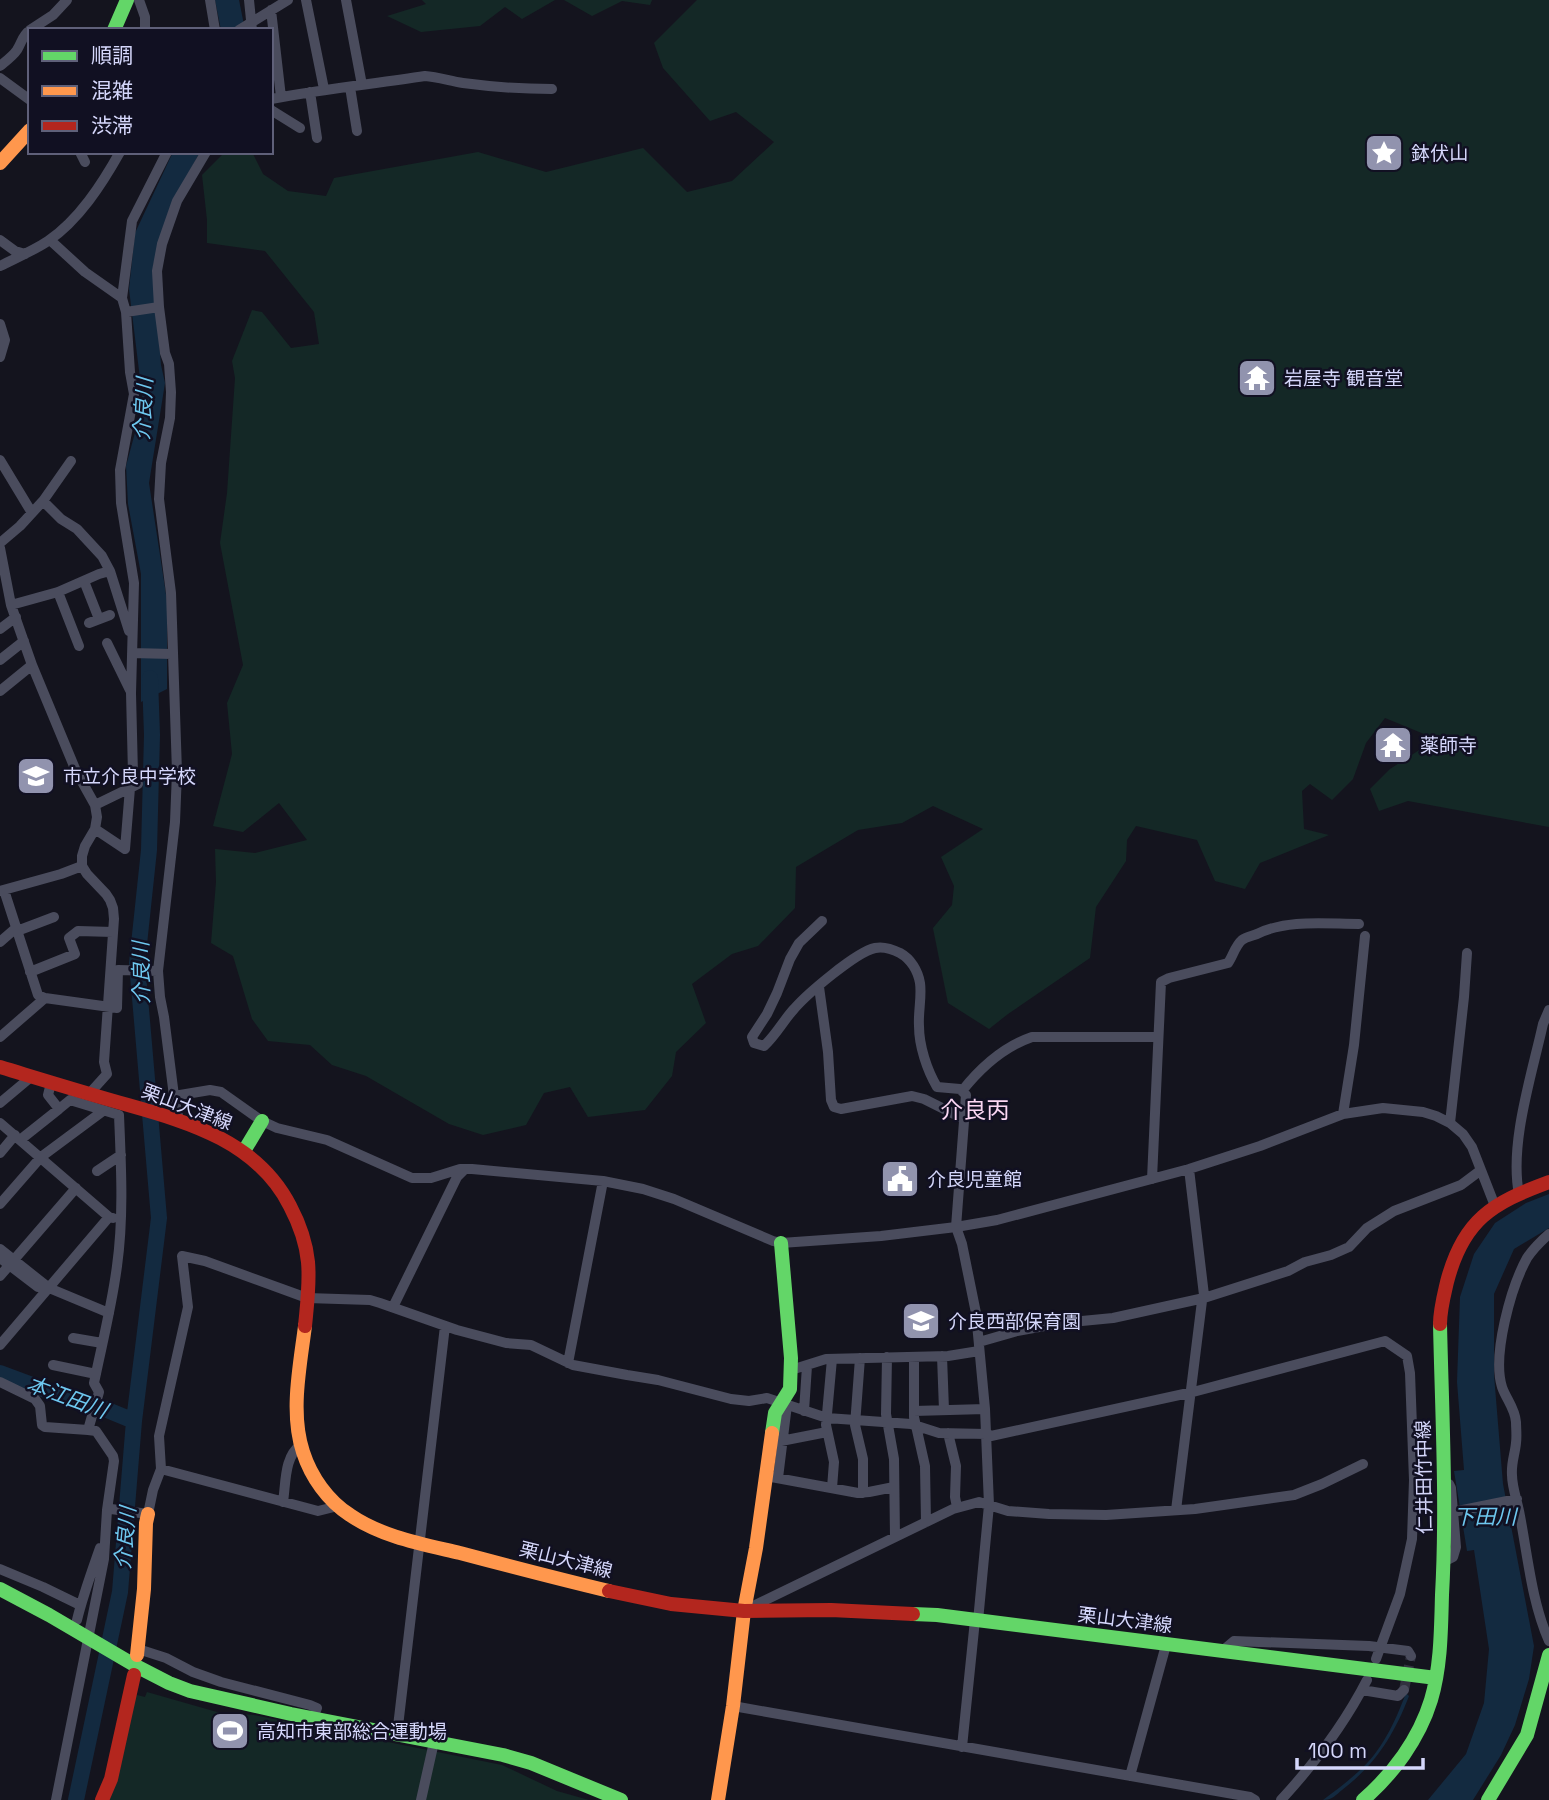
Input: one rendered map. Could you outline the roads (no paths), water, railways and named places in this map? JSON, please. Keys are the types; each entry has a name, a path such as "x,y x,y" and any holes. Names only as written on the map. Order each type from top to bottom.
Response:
{"main road":[{"path":"115,28 127,0"},
{"path":"0,163 28,132"},
{"name":"栗山大津線","path":"0,1067 208,1132 244,1151 265,1170 288,1200 300,1226 308,1263 296,1406 305,1459 319,1486 338,1506 365,1524 397,1537 631,1597 671,1604 744,1611 831,1610 937,1615 1436,1678"},
{"path":"244,1151 262,1121"},
{"name":"仁井田竹中線","path":"1363,1800 1387,1776 1413,1739 1426,1713 1436,1678 1445,1561 1440,1318 1451,1263 1461,1240 1474,1224 1495,1206 1549,1182"},
{"path":"718,1800 744,1611 772,1477 776,1442 775,1413 790,1389 791,1370 781,1242"},
{"path":"132,1654 144,1589 146,1513"},
{"path":"0,1589 89,1638 132,1654 169,1683 190,1691 531,1763 621,1800"},
{"path":"1488,1800 1511,1765 1544,1698 1549,1655"},
{"path":"102,1800 111,1779 134,1675"}],"street":[{"path":"33,28 67,0"},
{"path":"139,0 145,17 145,28"},
{"path":"210,0 215,28"},
{"path":"247,27 249,0"},
{"path":"247,27 288,0"},
{"path":"306,0 324,89"},
{"path":"346,0 362,85"},
{"path":"271,10 272,28"},
{"path":"0,66 12,56 22,37 28,32"},
{"path":"273,45 276,98 425,76 506,88 552,89"},
{"path":"0,78 28,99"},
{"path":"350,87 357,131"},
{"path":"310,92 317,138"},
{"path":"273,111 300,128"},
{"path":"0,266 50,240 71,222 119,154"},
{"path":"122,298 132,220 166,154"},
{"path":"175,1120 164,1017 155,971 176,822 177,772 169,653 171,593 159,499 171,392 169,364 158,307 157,271 162,244 177,201 205,154"},
{"path":"0,240 25,254"},
{"path":"50,240 85,272 122,298 128,311 130,372 134,394 121,470 121,503 134,583 131,693 133,774 138,784 94,805"},
{"path":"128,311 158,307"},
{"path":"0,324 5,340 0,357"},
{"path":"71,461 43,501 0,546 3,582 32,666 76,771 94,805 97,817 95,829 85,846 82,866 106,894 113,908 104,1062 107,1074 89,1094"},
{"path":"1,465 32,513"},
{"path":"43,501 61,519 77,529 102,556 125,615 132,649"},
{"path":"11,605 58,592 110,571"},
{"path":"84,580 94,621 110,615"},
{"path":"58,592 79,646"},
{"path":"0,629 16,617"},
{"path":"0,660 24,641"},
{"path":"107,643 131,693"},
{"path":"132,649 169,653"},
{"path":"0,691 32,666"},
{"path":"95,829 125,849 130,788"},
{"path":"82,866 2,890 38,995 46,999 117,1008 121,971 118,921 114,919"},
{"path":"0,942 16,929 54,916"},
{"path":"822,920 799,943 790,959 767,1014 752,1037 754,1043 764,1046 793,1010 853,958 877,947 888,948 904,955 916,968 920,982 918,1029 924,1055 937,1087 960,1089 966,1095 956,1227 976,1313 985,1409 989,1505 962,1746"},
{"path":"1152,1179 1161,982 1228,963 1243,939 1272,927 1296,924 1359,925"},
{"path":"30,972 75,954 69,938 78,931 113,932"},
{"path":"1343,1114 1366,936"},
{"path":"1450,1123 1467,953"},
{"path":"121,971 155,971"},
{"path":"819,987 831,1100 834,1107 841,1109 912,1096 924,1099 964,1119"},
{"path":"0,1037 46,999"},
{"path":"1518,1194 1517,1152 1521,1123 1543,1024 1549,1010"},
{"path":"962,1091 976,1073 995,1057 1016,1043 1032,1037 1158,1037"},
{"path":"0,1103 31,1077"},
{"path":"51,1083 48,1095 59,1109"},
{"path":"174,1096 209,1090 221,1092 262,1121 277,1128 327,1140 412,1178 431,1178 465,1169 603,1181 674,1199 756,1235 781,1242 881,1236 997,1220 1189,1169 1260,1146 1343,1114 1383,1108 1436,1116 1463,1134 1472,1147 1495,1206"},
{"path":"0,1153 70,1100 119,1115 121,1155 117,1265 94,1383 99,1392 89,1426"},
{"path":"0,1205 41,1157 103,1111"},
{"path":"0,1123 109,1217 120,1220"},
{"path":"97,1171 121,1155"},
{"path":"393,1307 457,1177 465,1169"},
{"path":"1176,1510 1204,1298 1189,1169"},
{"path":"791,1370 826,1359 942,1356 979,1346 1017,1331 1082,1320 1113,1318 1204,1298 1288,1271 1305,1262 1349,1247 1367,1227 1394,1211 1461,1185 1481,1170"},
{"path":"568,1363 603,1181"},
{"path":"0,1276 76,1188"},
{"path":"0,1345 109,1217"},
{"path":"1549,1234 1528,1257 1513,1289 1499,1349 1502,1388 1513,1407 1516,1419 1517,1442 1511,1477 1542,1627 1549,1642"},
{"path":"0,1249 11,1263 38,1287 49,1288 109,1313"},
{"path":"109,1509 146,1513 161,1468 159,1436 188,1307 182,1256 205,1261 307,1298 370,1300 445,1326 506,1343 531,1345 568,1363 658,1380 741,1401 767,1398 827,1418 886,1421 939,1433 991,1436 1191,1392 1385,1341 1407,1356 1414,1480 1412,1539 1400,1594 1376,1659"},
{"path":"0,1258 11,1263"},
{"path":"397,1735 445,1326"},
{"path":"72,1338 102,1343"},
{"path":"942,1356 944,1410"},
{"path":"887,1357 886,1421 894,1458 895,1537"},
{"path":"914,1357 914,1411 925,1466 926,1522"},
{"path":"860,1358 855,1425 863,1459 863,1493"},
{"path":"832,1359 827,1418 827,1432 834,1462 832,1488"},
{"path":"53,1365 96,1374"},
{"path":"804,1411 807,1366"},
{"path":"0,1382 38,1402 41,1421 45,1427 89,1426 96,1431 114,1461 104,1559 56,1800"},
{"path":"914,1411 985,1409"},
{"path":"776,1442 827,1432"},
{"path":"948,1433 956,1466 957,1507"},
{"path":"284,1502 290,1457 301,1444"},
{"path":"744,1611 957,1507 979,1502 1008,1511 1106,1515 1176,1510 1294,1494 1363,1464"},
{"path":"161,1468 318,1511 338,1506"},
{"path":"1444,1474 1451,1488 1455,1547 1453,1557 1445,1561"},
{"path":"772,1477 863,1493 894,1487"},
{"path":"1454,1511 1516,1499"},
{"path":"78,1620 80,1605 100,1548 104,1548"},
{"path":"0,1569 80,1605"},
{"path":"1221,1652 1234,1641 1381,1648 1408,1651 1411,1656"},
{"path":"1130,1776 1166,1645"},
{"path":"132,1654 166,1658 206,1678 317,1708 313,1718"},
{"path":"1281,1800 1328,1746 1364,1685 1398,1696 1404,1690"},
{"path":"733,1706 1255,1800"},
{"path":"421,1800 434,1742"}],"water":[{"path":"215,0 239,0 245,28 221,28"},
{"path":"172,154 199,154 170,207 153,266 161,365 165,383 149,483 167,601 167,689 141,702 141,574 128,504 126,466 143,403 129,289 135,233"},
{"name":"下田川","path":"1549,1194 1549,1228 1514,1249 1494,1294 1494,1375 1503,1484 1534,1646 1529,1679 1515,1725 1501,1755 1473,1800 1428,1800 1466,1754 1484,1703 1489,1649 1474,1550 1467,1551 1454,1471 1464,1470 1457,1382 1460,1297 1474,1254 1495,1223 1526,1203"},
{"path":"1406,1693 1409,1696 1383,1748 1354,1780 1336,1795 1323,1800 1354,1776 1374,1755 1392,1725"}],"waterway":[{"name":"介良川","path":"76,1800 120,1592 134,1421 159,1218 137,963 149,850 152,735 150,678"},
{"name":"本江田川","path":"0,1373 51,1392 83,1400 134,1421"}],"tunnel":[{"path":"1404,1690 1411,1656"}],"place":[{"name":"鉢伏山","path":"1384,153"},
{"name":"岩屋寺 観音堂","path":"1257,378"},
{"name":"薬師寺","path":"1393,745"},
{"name":"市立介良中学校","path":"36,776"},
{"name":"介良児童館","path":"900,1179"},
{"name":"介良西部保育園","path":"921,1321"},
{"name":"高知市東部総合運動場","path":"230,1731"}],"district":[{"name":"介良丙","path":"975,1110"}]}
